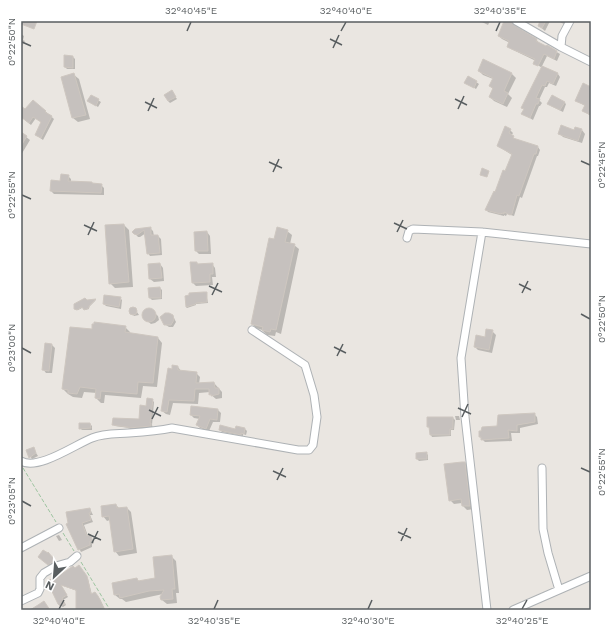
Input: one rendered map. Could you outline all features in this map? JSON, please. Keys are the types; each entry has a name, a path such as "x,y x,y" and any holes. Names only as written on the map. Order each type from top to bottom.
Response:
{"street":[{"path":"516,21 561,47 591,62"},
{"path":"561,47 562,36 570,21"},
{"path":"407,238 410,231 413,229 482,232 591,244"},
{"path":"482,232 461,358 465,418 487,610"},
{"path":"21,461 25,464 33,463 56,456 103,434 154,431 172,428 291,449 308,450 313,445 317,417 314,395 305,365 252,330"},
{"path":"542,468 542,529 559,590"},
{"path":"21,548 59,528"},
{"path":"21,601 38,593 40,589 40,578 44,573 56,566 70,562 77,556"},
{"path":"513,610 591,576"}],"path":[{"path":"21,464 110,610"}],"building":[{"path":"21,21 37,21 34,29 21,24"},
{"path":"504,21 511,22 537,39 536,41 557,51 554,59 544,54 538,66 533,64 535,59 507,47 509,41 498,36"},
{"path":"540,21 546,21 542,28 538,26"},
{"path":"64,55 73,56 73,68 64,67"},
{"path":"483,59 512,73 504,91 508,93 503,104 489,97 493,88 489,86 493,78 478,71"},
{"path":"542,66 558,73 553,84 547,81 545,86 542,85 536,98 540,99 538,104 536,104 530,118 521,114 524,109 521,108"},
{"path":"74,73 86,115 72,118 61,77"},
{"path":"468,76 477,81 474,88 464,83"},
{"path":"583,83 591,87 591,115 582,111 585,105 575,101"},
{"path":"172,90 176,97 168,101 164,95"},
{"path":"91,95 99,99 96,106 87,101"},
{"path":"552,95 565,102 560,110 547,104"},
{"path":"33,100 46,111 45,112 52,116 41,138 35,135 41,122 33,117 29,123 21,117 21,106 25,109"},
{"path":"561,125 574,130 575,127 582,129 578,141 558,134"},
{"path":"505,126 511,129 509,133 514,136 513,138 538,146 519,196 517,195 512,214 510,215 504,212 504,214 501,214 485,210 512,154 497,146"},
{"path":"21,132 27,136 21,146"},
{"path":"482,168 489,171 487,177 480,175"},
{"path":"61,174 69,175 68,181 102,184 101,193 50,191 51,180 60,181"},
{"path":"124,224 129,282 109,284 105,225"},
{"path":"151,227 151,235 158,235 160,253 147,254 144,230 137,235 132,232 135,229"},
{"path":"277,227 288,230 285,242 295,244 276,330 271,329 270,332 262,330 263,327 251,324 269,238 274,239"},
{"path":"207,231 208,251 195,251 194,232"},
{"path":"190,262 197,262 197,264 213,263 213,274 210,274 210,282 192,283"},
{"path":"160,263 162,278 149,279 148,264"},
{"path":"160,287 161,298 149,298 148,288"},
{"path":"207,292 207,302 196,303 186,307 185,296 189,295 189,293"},
{"path":"104,295 121,297 119,307 103,304"},
{"path":"85,298 87,300 96,299 89,306 89,308 84,310 82,307 77,310 74,309 74,304"},
{"path":"131,307 135,307 137,311 135,315 131,315 129,313 129,309"},
{"path":"146,308 152,308 156,312 156,318 152,322 146,322 142,318 142,312"},
{"path":"165,313 173,315 174,320 171,325 164,325 160,317"},
{"path":"94,322 126,326 125,332 158,337 153,383 138,382 137,394 101,391 100,399 95,398 96,389 80,387 77,394 68,393 68,390 62,389 70,327 92,329 92,324 94,324"},
{"path":"486,329 493,330 489,350 474,347 476,335 485,337"},
{"path":"45,343 52,344 49,371 42,370"},
{"path":"172,365 178,366 178,370 197,372 196,383 214,382 215,388 219,388 219,394 211,396 211,394 209,395 209,389 195,389 194,401 169,400 167,412 161,411 168,368 172,369"},
{"path":"147,398 153,399 150,423 151,426 128,428 112,425 113,418 139,419 140,405 146,406"},
{"path":"191,406 218,409 217,420 210,419 206,429 196,425 200,416 190,415"},
{"path":"535,413 535,422 517,425 517,431 508,430 509,438 481,440 481,437 479,437 479,431 481,431 482,427 497,426 498,415"},
{"path":"427,417 453,417 453,429 450,429 450,435 430,435 429,427 427,427"},
{"path":"79,423 90,423 91,428 79,429"},
{"path":"220,425 235,429 236,426 245,428 244,434 241,433 241,435 219,430"},
{"path":"34,447 36,453 29,458 26,450"},
{"path":"427,452 427,459 416,459 416,453"},
{"path":"465,462 470,506 462,506 461,499 449,501 444,464"},
{"path":"116,504 117,508 127,507 133,549 114,552 109,516 102,517 101,506"},
{"path":"90,508 91,513 89,513 91,520 82,523 87,536 90,534 92,540 90,541 90,545 78,550 66,524 68,523 66,512"},
{"path":"43,550 48,552 54,559 53,562 48,565 38,557"},
{"path":"172,555 175,589 172,589 173,599 161,600 160,597 164,590 149,591 120,598 119,594 114,595 112,583 137,578 138,581 155,578 153,557"},
{"path":"79,565 87,576 91,594 95,592 105,610 76,610 76,590 61,585 67,595 62,598 65,604 60,606 58,604 47,581 57,577 73,566 75,568"},
{"path":"44,601 50,610 30,610 38,605"}]}
